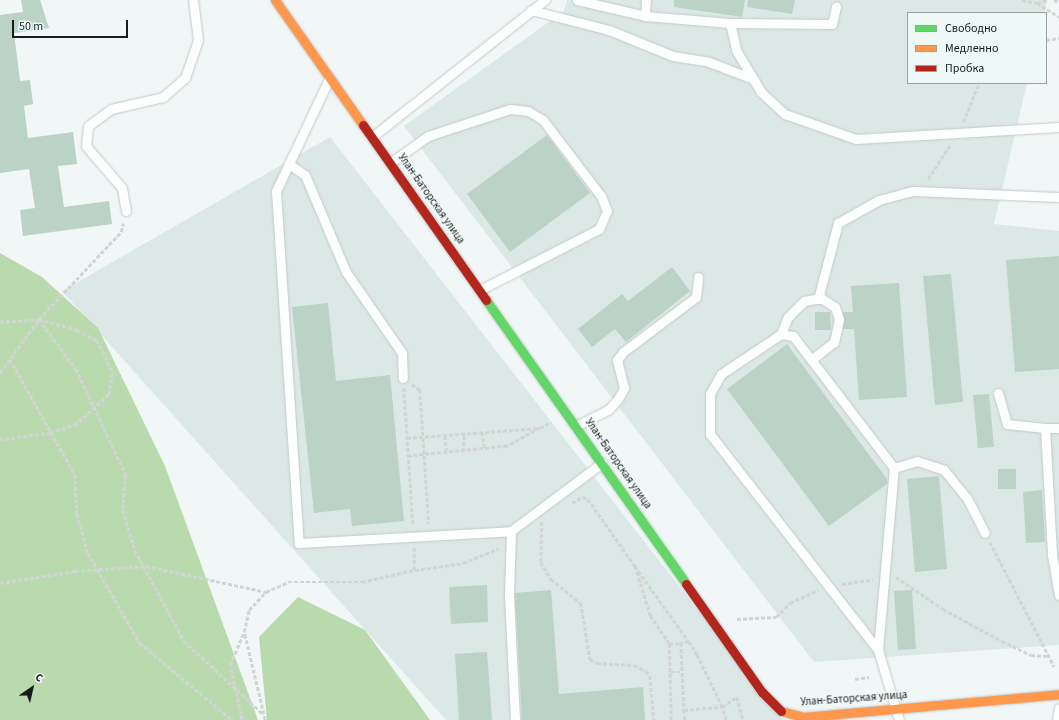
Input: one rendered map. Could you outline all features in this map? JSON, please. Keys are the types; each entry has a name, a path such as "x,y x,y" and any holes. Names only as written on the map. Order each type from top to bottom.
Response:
{"street":[{"name":"Улан-Баторская улица","path":"275,0 762,692 783,716 803,717 1059,694"}],"lane":[{"path":"126,210 122,188 86,146 88,126 111,109 163,97 185,78 198,40 193,0"},
{"path":"372,137 545,0"},
{"path":"577,0 645,16 730,23 832,24 836,6"},
{"path":"645,16 646,0"},
{"path":"531,10 609,30 673,56 710,62 753,79"},
{"path":"730,23 736,50 753,79 786,114 856,140 1059,127"},
{"path":"330,78 276,191 299,543 511,530 602,463"},
{"path":"390,163 428,136 510,109 528,111 543,120 601,196 606,211 599,229 480,290"},
{"path":"289,164 305,175 346,272 402,354 403,378"},
{"path":"818,298 838,223 879,200 913,191 1059,197"},
{"path":"576,426 609,409 618,399 624,388 617,360 623,352 696,298 698,277"},
{"path":"811,360 834,342 840,319 835,307 818,298 804,301 788,316 781,334 721,374 710,394 710,434 878,650 900,720"},
{"path":"781,334 793,336 894,468 878,650"},
{"path":"998,393 1006,424 1059,428"},
{"path":"1045,428 1052,555 1059,596"},
{"path":"894,468 917,461 944,470 967,498 985,532"},
{"path":"511,530 508,596 515,720"},
{"path":"1057,720 1059,708"}],"path":[{"path":"1022,0 1037,4 1059,17"},
{"path":"1037,4 1048,0"},
{"path":"1054,0 1059,2"},
{"path":"1047,40 1059,38"},
{"path":"913,191 925,183 958,134 979,84"},
{"path":"0,373 39,319 121,232 126,210"},
{"path":"39,319 76,369 126,475 123,510 135,550 184,641 235,686 263,714"},
{"path":"0,322 39,319 97,340 113,373 109,395 77,424 51,433 0,440"},
{"path":"10,359 75,475 77,514 88,553 140,643 232,720"},
{"path":"403,378 420,390 430,536"},
{"path":"403,378 414,536 414,570"},
{"path":"408,456 447,454 507,446 545,426"},
{"path":"407,438 540,428"},
{"path":"482,432 485,449"},
{"path":"463,452 464,434"},
{"path":"445,436 447,454"},
{"path":"565,507 583,497 588,498 689,642 722,706 726,720"},
{"path":"544,518 541,520 544,526 540,562 551,579 581,603 590,659 597,663 634,665 646,671 650,676 654,720"},
{"path":"242,720 230,665 244,632 249,610 266,592 288,582 362,582 414,570 464,563 497,551 511,530"},
{"path":"985,532 1054,666"},
{"path":"0,583 98,570 144,566 266,592"},
{"path":"635,566 650,616 669,644 671,720"},
{"path":"737,619 776,617 790,603 828,587 896,577 910,583 943,609 1002,641 1032,655 1048,656"},
{"path":"244,632 264,720"},
{"path":"669,644 689,642"},
{"path":"681,643 685,720"},
{"path":"670,672 682,672"},
{"path":"855,679 869,677"},
{"path":"684,710 722,706 737,697 743,720"}],"shaded area":[{"path":"567,0 1047,0 1044,12 907,12 907,84 1027,84 994,224 1059,231 1059,645 814,662 404,126 564,11"},
{"path":"330,137 783,720 446,720 62,291"}],"green space":[{"path":"0,253 42,277 98,328 165,466 258,720 0,720"},
{"path":"298,597 365,630 430,720 267,720 259,637"}],"building":[{"path":"21,0 40,0 49,28 14,33 20,81 30,80 33,104 24,106 28,138 73,132 77,164 58,166 64,207 109,201 112,224 23,236 20,210 35,208 29,169 0,173 0,15 23,12"},
{"path":"674,0 745,0 742,17 674,7"},
{"path":"748,0 795,0 792,14 747,7"},
{"path":"547,135 590,193 510,252 467,194"},
{"path":"1059,256 1059,369 1015,372 1006,260"},
{"path":"672,267 690,291 626,342 615,329 592,347 578,329 622,294 628,301"},
{"path":"951,274 963,402 935,405 923,276"},
{"path":"899,283 907,397 859,400 854,329 843,329 843,312 853,312 851,286"},
{"path":"328,303 336,381 390,375 404,521 352,526 350,509 314,513 292,307"},
{"path":"815,312 830,312 831,330 815,330"},
{"path":"787,344 887,479 887,484 829,526 727,389"},
{"path":"989,394 994,447 978,448 973,395"},
{"path":"998,469 1016,469 1016,489 998,489"},
{"path":"939,476 947,569 915,572 907,479"},
{"path":"1042,490 1045,542 1026,543 1023,492"},
{"path":"487,585 488,622 451,624 449,587"},
{"path":"551,590 559,694 643,687 645,720 522,720 515,593"},
{"path":"912,590 916,649 898,650 894,591"},
{"path":"487,652 492,720 459,720 455,654"}],"traffic: fast":[{"path":"486,300 686,584"}],"traffic: slow":[{"path":"275,0 363,125"},
{"path":"781,711 803,717 1059,694"}],"traffic: jam":[{"path":"363,125 486,300"},
{"path":"686,584 762,692 781,711"}]}
